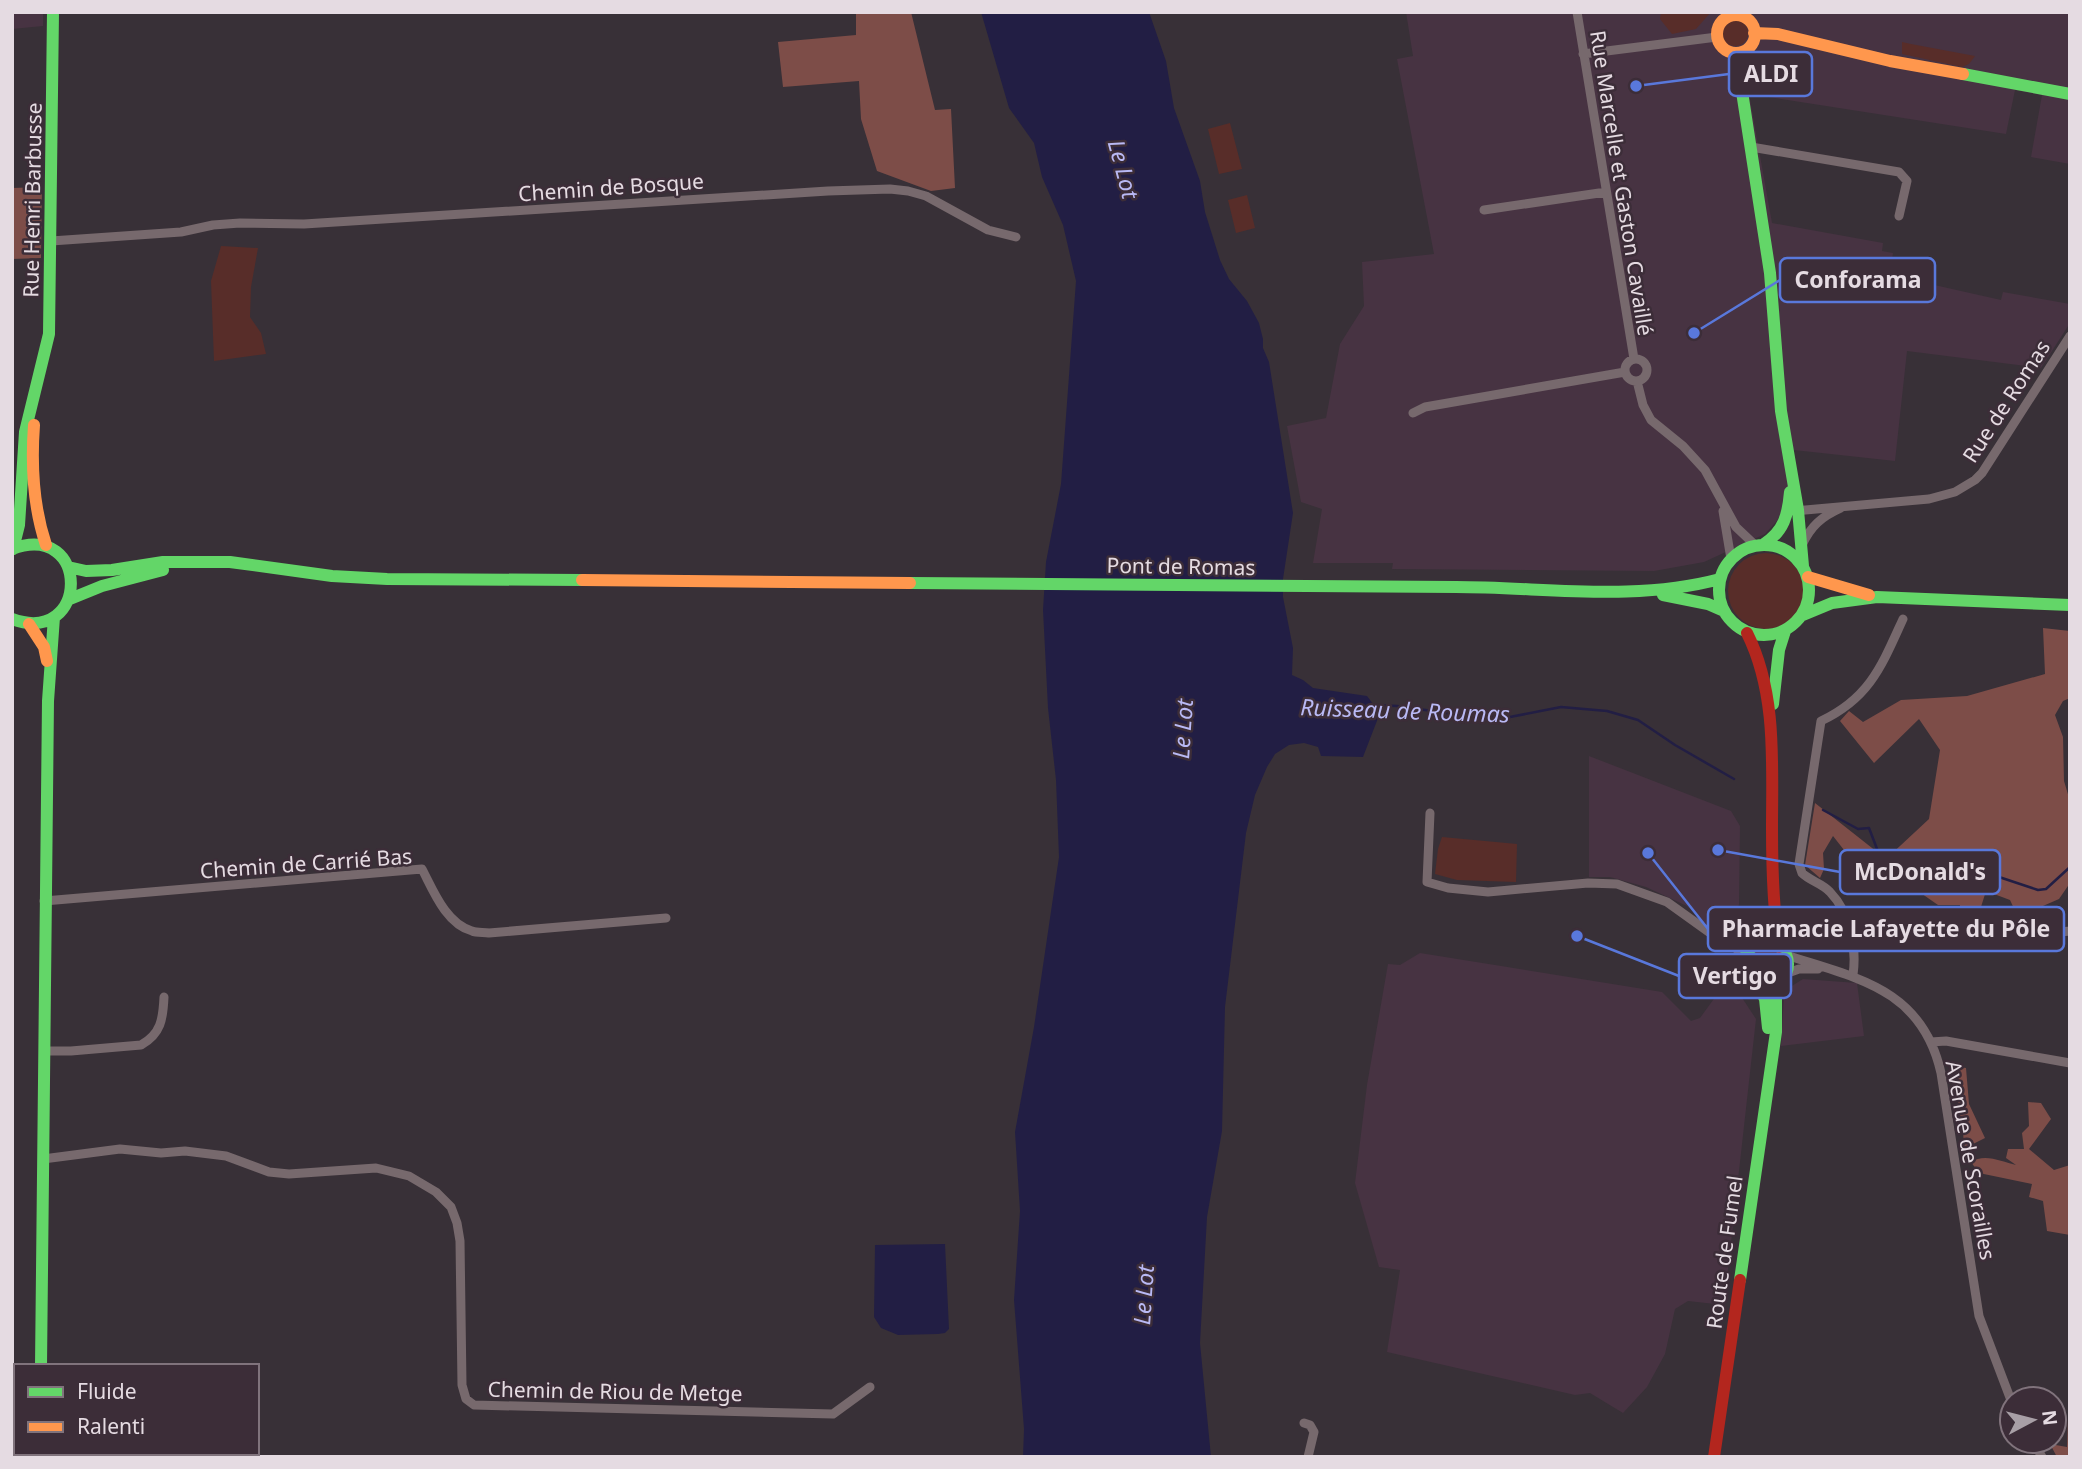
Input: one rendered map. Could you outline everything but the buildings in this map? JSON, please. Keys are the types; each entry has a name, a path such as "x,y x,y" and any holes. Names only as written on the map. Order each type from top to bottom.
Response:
{"main road":[{"name":"Rue Henri Barbusse","path":"12,549 19,525 25,432 49,334 53,12"},
{"path":"1728,14 1746,18 1754,33 1754,39 1747,49 1736,52 1726,50 1717,37 1719,24 1728,14"},
{"path":"1754,33 1778,34 1890,61 2070,94"},
{"path":"1736,52 1770,273 1781,411 1792,481 1793,511 1810,590 1803,615"},
{"name":"Rue Henri Barbusse","path":"37,388 33,473 39,525 46,545"},
{"path":"1793,511 1780,534 1760,545 1745,549 1731,559 1720,579 1719,590 1724,611 1738,628 1747,633 1773,635 1785,631 1803,615 1832,603 1877,597 2070,605"},
{"path":"12,549 28,544 46,545 58,553 68,567 73,582 70,600"},
{"path":"1760,545 1785,550 1806,571 1840,588 1877,597"},
{"path":"68,567 86,571 163,562 202,562"},
{"path":"12,619 29,624 43,622 54,617 70,600 102,586 202,562"},
{"name":"Pont de Romas","path":"202,562 262,565 332,576 387,579 1503,587 1644,591"},
{"path":"1644,591 1696,587 1720,579"},
{"path":"1644,591 1708,604 1724,611"},
{"path":"41,1364 44,901 49,677 54,617"},
{"path":"29,624 44,648 49,677"},
{"path":"1770,726 1779,650 1785,631"},
{"path":"1747,633 1757,649 1763,668 1770,726 1775,895 1783,951 1788,966 1782,978 1772,985 1758,985 1748,977 1744,961 1767,928 1775,895"},
{"path":"1756,946 1770,943 1783,951"},
{"name":"Route de Fumel","path":"1714,1457 1776,1032 1776,997 1782,978"},
{"name":"Route de Fumel","path":"1758,985 1765,999 1772,1054"}],"street":[{"name":"Rue Marcelle et Gaston Cavaillé","path":"1577,12 1634,359"},
{"path":"1583,54 1717,37"},
{"path":"1751,147 1899,172 1907,181 1899,216"},
{"name":"Chemin de Bosque","path":"51,241 240,223 318,223 890,189 926,196 988,230 1016,237"},
{"path":"1484,210 1606,192"},
{"name":"Rue de Romas","path":"1793,511 1936,498 1955,492 1975,480 2070,336"},
{"path":"1634,359 1643,362 1646,369 1643,378 1637,381 1631,380 1625,372 1628,363 1634,359"},
{"path":"1413,413 1425,407 1625,372"},
{"path":"1637,381 1643,405 1651,420 1683,446 1705,470 1736,527 1760,545"},
{"path":"1721,502 1731,559"},
{"path":"1801,547 1808,532 1819,519 1849,505"},
{"path":"1853,975 1851,931 1831,892 1802,873 1799,864 1821,721 1854,702 1866,690 1903,619"},
{"path":"1430,813 1427,882 1448,888 1488,892 1588,883 1617,884 1667,902 1713,935 1733,943 1756,946"},
{"name":"Chemin de Carrié Bas","path":"44,901 422,869 438,899 455,921 471,931 489,933 666,919"},
{"path":"1851,931 1914,924 1983,935 2032,935 2070,931"},
{"path":"1733,943 1744,961"},
{"name":"Avenue de Scorailles","path":"1783,951 1833,971"},
{"name":"Avenue de Scorailles","path":"1782,978 1799,969 1853,975 1889,994 1914,1018 1931,1042 1941,1073 1979,1316 2005,1385"},
{"path":"44,1051 141,1045 158,1031 163,1020 164,997"},
{"path":"1931,1042 1946,1041 2070,1063"},
{"name":"Chemin de Riou de Metge","path":"43,1159 120,1149 161,1153 185,1151 226,1156 270,1172 289,1174 376,1168 410,1177 436,1192 451,1207 457,1223 460,1241 462,1385 466,1399 474,1405 833,1414 870,1387"},
{"path":"1304,1423 1310,1424 1314,1432 1308,1457"}],"shaded area":[{"path":"12,12 43,12 43,26 12,29"},
{"path":"856,12 911,12 935,110 951,109 955,188 931,191 877,171 861,119 859,81 783,87 778,42 856,35"},
{"path":"1406,12 2070,12 2070,164 2031,157 2042,95 2015,90 2006,134 1749,94 1772,223 1883,243 1882,251 1893,253 1890,275 2001,300 2003,292 2070,304 2070,323 2041,368 1907,351 1895,461 1794,450 1784,513 1765,534 1704,562 1654,571 1392,569 1393,563 1313,563 1322,509 1301,502 1287,426 1326,418 1340,344 1364,306 1362,262 1434,254 1397,59 1413,56"},
{"path":"1661,12 1711,12 1696,29 1672,34 1660,19"},
{"path":"1735,20 1744,24 1748,33 1744,42 1735,46 1726,42 1722,33 1726,24"},
{"path":"1902,42 1975,56 1969,64 1962,67 1902,54"},
{"path":"1230,123 1242,169 1219,174 1208,129"},
{"path":"42,187 41,258 12,259 12,188"},
{"path":"1247,195 1255,228 1236,233 1228,200"},
{"path":"221,246 258,248 251,287 250,317 261,333 266,354 214,361 211,281"},
{"path":"1759,553 1773,553 1787,559 1798,570 1804,591 1801,606 1793,618 1773,629 1759,629 1745,623 1734,612 1728,598 1728,584 1734,570 1745,559"},
{"path":"2043,628 2070,631 2070,698 2063,701 2055,715 2063,737 2064,781 2070,801 2070,883 2059,899 2018,917 2010,900 1986,891 1975,926 1957,926 1960,905 1938,905 1915,889 1874,879 1851,886 1844,850 1833,836 1823,853 1824,869 1820,878 1805,865 1815,803 1886,859 1929,819 1940,750 1919,719 1874,763 1840,721 1849,711 1863,722 1901,700 1967,696 2045,674"},
{"path":"1589,756 1731,811 1740,826 1739,904 1734,932 1714,932 1687,906 1646,887 1610,877 1589,877"},
{"path":"1442,837 1517,844 1516,882 1457,880 1435,874"},
{"path":"1765,948 1776,953 1781,964 1776,975 1765,980 1754,975 1749,964 1754,953"},
{"path":"1420,953 1662,992 1691,1021 1700,1018 1729,978 1756,1019 1724,1305 1688,1301 1675,1309 1665,1354 1647,1387 1623,1413 1590,1393 1575,1395 1387,1352 1400,1270 1379,1267 1355,1183 1367,1085 1388,964 1400,965"},
{"path":"1803,979 1857,983 1864,1036 1781,1046 1784,995 1787,989"},
{"path":"1953,1066 1966,1068 1969,1104 1985,1138 1965,1148"},
{"path":"2028,1102 2041,1103 2051,1119 2029,1149 2054,1170 2070,1165 2070,1235 2047,1231 2043,1201 2029,1197 2032,1184 1979,1173 1971,1162 1988,1158 2016,1165 2006,1158 2008,1149 2024,1149 2022,1133 2029,1126"},
{"path":"2068,1419 2070,1457 2056,1455 2068,1455"}],"water":[{"name":"Le Lot","path":"981,12 1149,12 1166,61 1174,108 1200,181 1205,212 1220,260 1229,279 1247,301 1259,323 1263,348 1269,362 1293,513 1283,579 1283,597 1293,648 1292,675 1313,688 1367,696 1380,713 1363,757 1321,756 1318,747 1304,743 1289,745 1275,754 1255,795 1246,833 1225,1007 1222,1131 1207,1217 1200,1343 1211,1457 1023,1457 1024,1429 1014,1300 1020,1211 1015,1132 1034,1027 1059,857 1043,610 1046,562 1061,484 1076,281 1063,225 1042,177 1034,143 1009,108"},
{"path":"945,1244 949,1329 938,1334 898,1335 881,1328 874,1317 875,1245"}],"waterway":[{"name":"Ruisseau de Roumas","path":"1373,705 1475,717 1510,717 1561,707 1607,711 1638,720 1734,779"},
{"name":"Ruisseau de Roumas","path":"1823,810 1858,829 1869,828 1887,875 1897,878 1908,876 1938,890 1957,891 1969,875 1984,872 2038,890 2046,889 2070,867"}],"traffic: fast":[{"path":"13,549 19,525 25,432 49,334 53,12"},
{"path":"1736,53 1770,273 1781,411 1798,510 1803,566"},
{"path":"1963,74 2070,94"},
{"path":"1764,544 1776,534 1784,522 1790,492"},
{"path":"12,549 38,545 56,552 67,566 71,584 67,602 56,616 38,623 12,619"},
{"path":"1755,545 1773,545 1789,552 1802,565 1809,581 1809,590 1809,599 1802,615 1789,628 1773,635 1755,635 1739,628 1726,615 1719,599 1719,581 1726,565 1739,552 1755,545"},
{"path":"68,567 86,571 163,562 230,562 332,576 387,579 582,580"},
{"path":"70,599 102,586 163,570"},
{"path":"910,583 1456,587 1622,592 1688,586 1720,579"},
{"path":"1663,595 1708,604 1724,611"},
{"path":"1803,615 1832,603 1877,597 2070,605"},
{"path":"41,1364 48,701 54,617"},
{"path":"1773,704 1779,650 1785,631"},
{"path":"1766,942 1781,949 1788,964 1781,979 1766,986 1751,979 1744,964 1751,949 1766,942"},
{"path":"1740,1280 1776,1032 1779,982"},
{"path":"1758,985 1765,999 1768,1028"}],"traffic: slow":[{"path":"1736,15 1749,21 1755,34 1749,47 1736,53 1723,47 1717,34 1723,21 1736,15"},
{"path":"1754,33 1778,34 1890,61 1963,74"},
{"path":"34,425 34,486 46,545"},
{"path":"1808,577 1869,595"},
{"path":"582,580 910,583"},
{"path":"29,624 44,647 47,661"}],"traffic: jam":[{"path":"1747,633 1764,680 1771,729 1773,873 1779,947"},
{"path":"1714,1457 1740,1280"}],"place":[{"name":"ALDI","path":"1636,86"},
{"name":"Conforama","path":"1694,333"},
{"name":"McDonald's","path":"1718,850"},
{"name":"Pharmacie Lafayette du Pôle","path":"1648,853"},
{"name":"Vertigo","path":"1577,936"}]}
